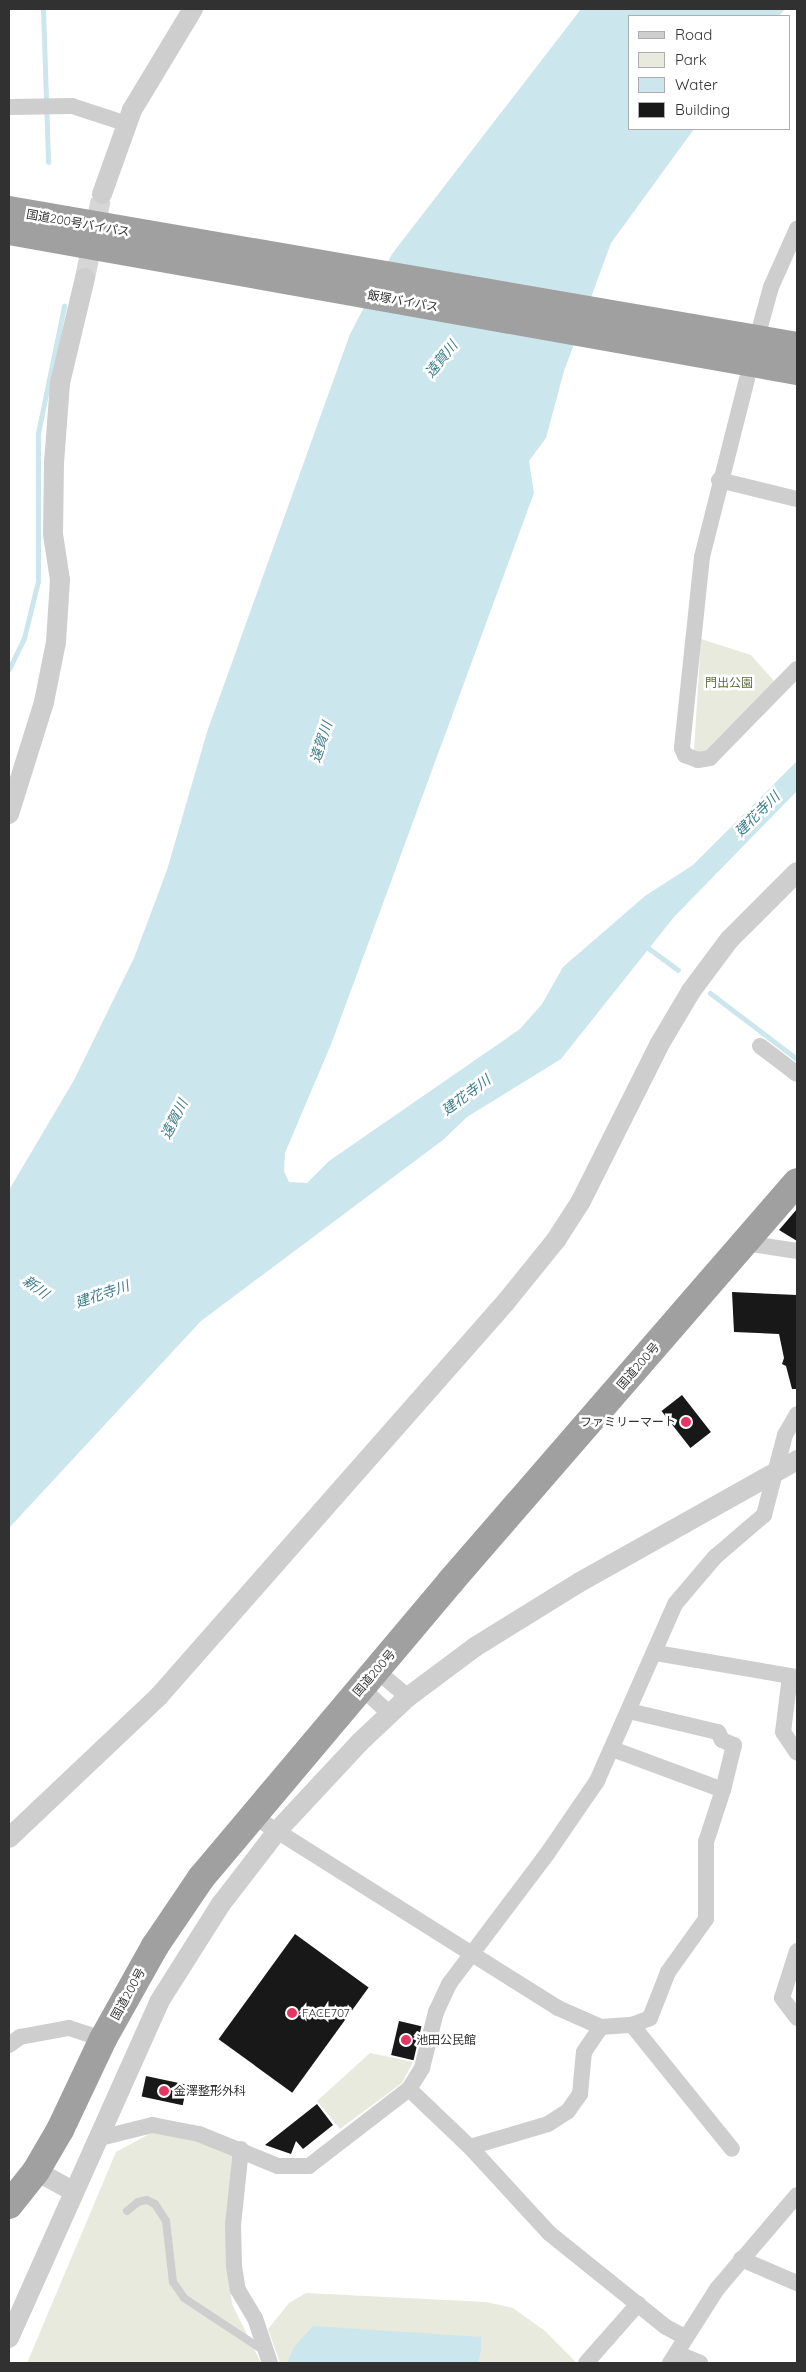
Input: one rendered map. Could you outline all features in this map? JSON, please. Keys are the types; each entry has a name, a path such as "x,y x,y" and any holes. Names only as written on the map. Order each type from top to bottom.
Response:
{"highway":[{"path":"9,191 143,245"},
{"name":"国道200号バイパス","path":"9,210 143,245"},
{"name":"飯塚バイパス","path":"9,231 143,245 713,345 797,371"},
{"path":"9,250 143,245"},
{"name":"飯塚バイパス","path":"713,345 797,346"},
{"name":"国道200号","path":"9,2204 36,2171 60,2130 103,2039 155,1946 202,1878 369,1680 797,1182"}],"street":[{"path":"102,194 132,110 193,9"},
{"path":"9,107 72,106 127,124"},
{"path":"760,327 771,287 797,229"},
{"path":"9,814 42,711 56,642 60,580 53,534 54,463 60,383 85,278"},
{"path":"747,379 719,480 702,557 682,748 686,755 698,760 710,758 797,669"},
{"path":"719,480 797,499"},
{"path":"9,1838 159,1696 516,1289 556,1240 581,1201 659,1045 691,991 729,940 797,872"},
{"path":"760,1046 797,1074"},
{"path":"745,1243 797,1252"},
{"path":"96,2139 152,2125 199,2134 241,2149 278,2166 309,2166 409,2089 422,2068 436,2012 449,1984 547,1854 597,1781 656,1653 675,1604 714,1558 764,1515 784,1435 797,1414"},
{"path":"9,2338 96,2139 159,2002 221,1904 278,1830 408,1697 475,1647 774,1471 797,1460"},
{"path":"656,1653 794,1676 783,1732 797,1753"},
{"path":"369,1680 408,1697"},
{"path":"369,1680 390,1714"},
{"path":"253,1816 278,1830 470,1956 558,2008 601,2027 632,2025 650,2018 668,1972 706,1919 706,1842 723,1790 734,1745 722,1740 718,1732 629,1711"},
{"path":"612,1749 723,1790"},
{"path":"797,1951 782,1998 797,2018"},
{"path":"632,2025 732,2149"},
{"path":"470,2147 548,2124 568,2111 580,2094 584,2052 601,2027"},
{"path":"9,2045 20,2037 68,2028 103,2039"},
{"path":"409,2089 470,2147 549,2233 638,2304 685,2337"},
{"path":"241,2149 233,2225 234,2266 238,2290 255,2318 267,2357"},
{"path":"36,2171 73,2191"},
{"path":"700,2363 674,2358 685,2337 742,2259 797,2195"},
{"path":"742,2259 797,2283"},
{"path":"586,2363 638,2304"}],"lane":[{"path":"127,2211 138,2202 147,2200 155,2204 166,2221 173,2282 184,2298 267,2357"}],"green space":[{"name":"門出公園","path":"701,639 751,655 774,681 709,752 702,753 694,750"},
{"path":"370,2053 413,2062 402,2083 340,2129 317,2101"},
{"path":"153,2132 191,2136 232,2154 227,2258 232,2304 261,2363 27,2363 116,2152"},
{"path":"306,2293 486,2302 513,2308 545,2331 577,2363 280,2363 268,2329 289,2303"}],"water":[{"path":"581,9 785,9 780,15 628,15 628,130 693,130 611,243 564,371 546,438 529,461 534,493 332,1042 285,1153 284,1171 289,1182 307,1183 329,1161 520,1029 542,1004 563,967 645,896 693,865 797,761 797,791 674,917 561,1059 467,1117 443,1140 201,1321 9,1528 9,1190 74,1080 134,958 167,870 207,732 350,334 392,254"},
{"path":"313,2326 481,2337 481,2350 478,2363 287,2363 294,2347"}],"building":[{"path":"797,1209 797,1241 779,1230"},
{"path":"732,1292 797,1295 797,1389 792,1389 786,1366 782,1364 784,1358 779,1334 734,1332"},
{"name":"ファミリーマート","path":"682,1395 711,1432 690,1448 662,1411"},
{"name":"FACE707","path":"295,1934 369,1987 292,2093 219,2039"},
{"name":"池田公民館","path":"399,2021 421,2026 414,2060 391,2055"},
{"name":"金澤整形外科","path":"146,2076 187,2085 183,2105 142,2097"},
{"path":"317,2104 333,2125 303,2149 296,2141 291,2154 265,2145"}],"waterway":[{"path":"43,9 48,162"},
{"path":"9,669 24,638 38,581 38,433 64,306"},
{"path":"644,945 678,970"},
{"path":"710,993 797,1059"}],"tunnel":[{"path":"85,278 102,194"}],"place":[{"name":"ファミリーマート","path":"686,1422"},
{"name":"FACE707","path":"292,2013"},
{"name":"池田公民館","path":"406,2040"},
{"name":"金澤整形外科","path":"164,2091"}],"water label":[{"name":"遠賀川","path":"441,359"},
{"name":"遠賀川","path":"321,742"},
{"name":"建花寺川","path":"757,814"},
{"name":"建花寺川","path":"466,1095"},
{"name":"遠賀川","path":"174,1119"},
{"name":"新川","path":"36,1287"},
{"name":"建花寺川","path":"102,1294"}]}
